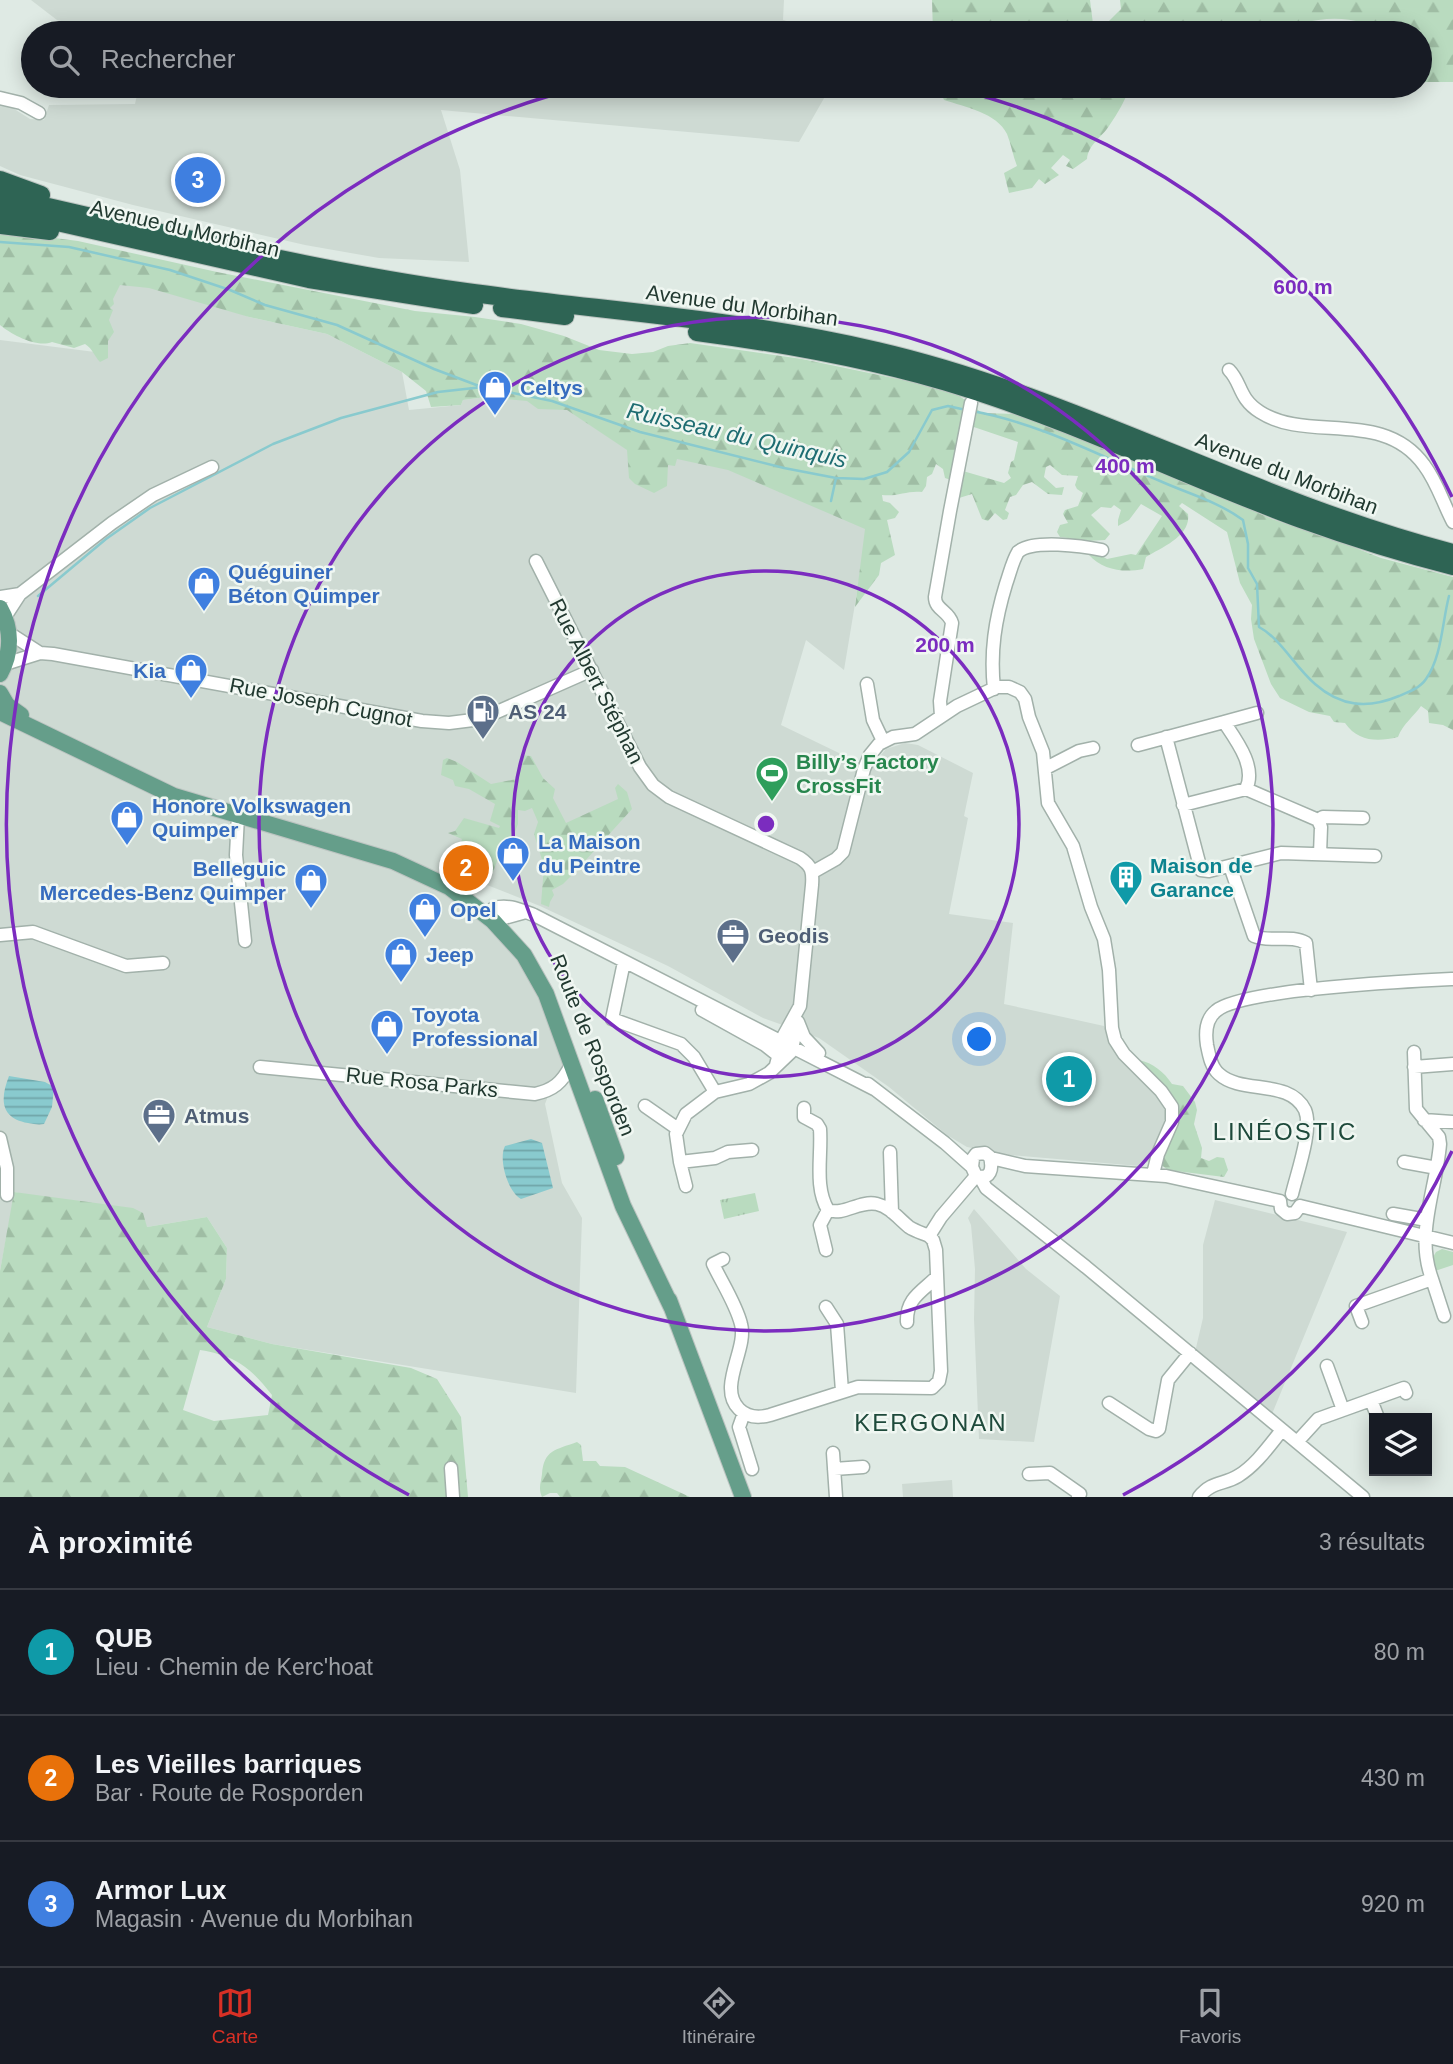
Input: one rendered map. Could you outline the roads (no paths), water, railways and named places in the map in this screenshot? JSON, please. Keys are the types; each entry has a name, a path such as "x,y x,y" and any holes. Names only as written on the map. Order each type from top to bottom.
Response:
{"highway":[{"path":"0,180 55,200 135,220 198,242"},
{"name":"Avenue du Morbihan","path":"0,196 312,266 440,288 755,327 814,337 974,387 1300,519 1390,549 1453,566"},
{"name":"Avenue du Morbihan","path":"0,209 252,267 366,289 754,340 876,363 1071,411 1307,508 1453,553"},
{"path":"0,225 88,238 291,283 366,289"}],"main road":[{"path":"3,669 9,648 5,619"},
{"name":"Route de Rosporden","path":"0,693 7,705 45,733"},
{"name":"Route de Rosporden","path":"0,712 162,791 201,806 280,826 433,875 498,916 536,958 552,990 620,1184"},
{"name":"Route de Rosporden","path":"498,916 537,975 546,994 571,1065 672,1308 743,1497"}],"street":[{"path":"0,98 21,103 39,113"},
{"path":"1229,370 1243,397 1263,414 1303,425 1356,428 1380,435 1405,447 1423,463 1453,522"},
{"path":"941,716 940,701 951,623 950,617 937,604 935,597 974,387"},
{"path":"5,619 20,594 140,504 212,467"},
{"path":"994,689 994,630 1001,600 1018,552 1024,547 1058,545 1102,550"},
{"name":"Rue Albert Stéphan","path":"537,561 640,767 659,790 800,858 813,872"},
{"path":"0,597 20,594"},
{"name":"Rue Joseph Cugnot","path":"5,619 40,653"},
{"name":"Rue Joseph Cugnot","path":"3,669 40,653 449,723 471,722 491,715 592,670"},
{"path":"867,684 873,720 883,741"},
{"path":"686,1186 676,1141 678,1129 686,1114 715,1092 755,1082 778,1060 798,1023 813,872 843,852 866,764 876,747 883,741 915,734 962,703 994,689 1009,687 1023,695 1043,752 1048,803 1073,846 1104,939 1115,1040 1161,1091 1171,1107 1172,1122 1158,1154 1153,1174"},
{"path":"1139,744 1257,713"},
{"path":"1224,722 1243,752 1250,779 1246,789"},
{"path":"1166,737 1200,867 1204,871 1209,872 1281,853 1375,856"},
{"path":"1046,768 1079,751 1093,748"},
{"path":"1183,805 1246,789 1318,820 1321,827 1320,854"},
{"path":"238,816 236,855 245,941"},
{"path":"1318,820 1323,817 1363,818"},
{"path":"1230,866 1254,936 1306,943 1311,990"},
{"path":"498,916 526,912 701,1002 819,1053 874,1089 982,1169 1025,1166 1153,1174 1280,1201"},
{"path":"0,935 25,931 38,933 126,965 163,963"},
{"path":"624,962 612,1019 663,1036 685,1047 715,1092"},
{"path":"1292,1194 1307,1128 1305,1111 1298,1101 1287,1094 1230,1080 1220,1074 1210,1058 1207,1027 1212,1015 1228,1004 1311,990 1453,979"},
{"path":"683,993 706,1013 765,1045 778,1060"},
{"path":"788,1041 800,1006"},
{"path":"798,1023 804,1037 819,1053"},
{"path":"788,1041 874,1089"},
{"path":"1414,1052 1416,1109 1440,1141 1425,1236 1426,1260 1444,1316"},
{"name":"Rue Rosa Parks","path":"260,1067 535,1094 555,1087 562,1081 571,1065"},
{"path":"1414,1067 1453,1065"},
{"path":"645,1106 678,1129"},
{"path":"804,1108 804,1117 817,1124 820,1129 821,1193 828,1210"},
{"path":"1424,1120 1453,1122"},
{"path":"0,1138 7,1168 7,1195"},
{"path":"680,1162 752,1150"},
{"path":"890,1152 892,1212"},
{"path":"1404,1162 1437,1168"},
{"path":"982,1169 985,1187 1363,1497"},
{"path":"929,1236 941,1217 982,1169"},
{"path":"1292,1194 1299,1198 1300,1206 1295,1213 1287,1214 1281,1209 1280,1201 1284,1195 1292,1194"},
{"path":"723,1259 713,1264 742,1326 731,1391 734,1404 744,1413 758,1417 770,1415 858,1387 936,1387 941,1371 936,1250 929,1236 912,1229 880,1205 866,1203 836,1212 828,1210"},
{"path":"1300,1206 1453,1243"},
{"path":"826,1250 820,1225 828,1210"},
{"path":"1393,1214 1427,1220"},
{"path":"907,1322 906,1310 909,1304 937,1278"},
{"path":"1362,1322 1356,1306 1432,1279"},
{"path":"826,1307 837,1324 842,1391"},
{"path":"1109,1403 1149,1429 1158,1429 1168,1380 1189,1353"},
{"path":"1327,1366 1343,1410"},
{"path":"1297,1442 1314,1421 1404,1387"},
{"path":"1371,1400 1376,1413"},
{"path":"744,1413 739,1427 752,1469"},
{"path":"1199,1497 1209,1487 1232,1479 1246,1470 1282,1430"},
{"path":"833,1453 836,1497"},
{"path":"834,1469 863,1467"},
{"path":"451,1468 453,1497"},
{"path":"1029,1474 1050,1473 1080,1494 1078,1497"}],"water":[{"path":"9,1076 45,1082 54,1087 52,1107 44,1124 19,1120 7,1112 4,1092"},
{"path":"531,1139 542,1143 553,1188 521,1199 508,1183 503,1152 505,1146"}],"waterway":[{"path":"0,242 69,247 170,270 265,305 337,325 434,369 479,386"},
{"name":"Ruisseau du Quinquis","path":"38,596 106,539 150,508 273,444 341,418 438,392 483,387 552,401 640,432 784,468 836,478 864,479 887,472 909,452 932,410 948,406 966,410"},
{"name":"Ruisseau du Quinquis","path":"972,411 1021,423 1068,441 1213,503 1243,520 1248,544 1248,568 1257,584 1259,627 1274,638 1315,684 1345,701 1355,704 1376,703 1410,691 1424,682 1438,650 1449,596"},
{"path":"831,501 836,478"}],"place":[{"name":"Armor Lux","path":"198,180"},
{"name":"Celtys","path":"495,417"},
{"name":"Quéguiner Béton Quimper","path":"204,613"},
{"name":"Kia","path":"191,700"},
{"name":"AS 24","path":"483,741"},
{"name":"Billy’s Factory CrossFit","path":"772,803"},
{"name":"Honore Volkswagen Quimper","path":"127,847"},
{"name":"Les Vieilles barriques","path":"466,868"},
{"name":"La Maison du Peintre","path":"513,883"},
{"name":"Maison de Garance","path":"1126,907"},
{"name":"Belleguic Mercedes-Benz Quimper","path":"311,910"},
{"name":"Opel","path":"425,939"},
{"name":"Geodis","path":"733,965"},
{"name":"Jeep","path":"401,984"},
{"name":"Toyota Professional","path":"387,1056"},
{"name":"QUB","path":"1069,1079"},
{"name":"Atmus","path":"159,1145"}],"district":[{"name":"LINÉOSTIC","path":"1285,1131"},
{"name":"KERGONAN","path":"931,1422"}]}
